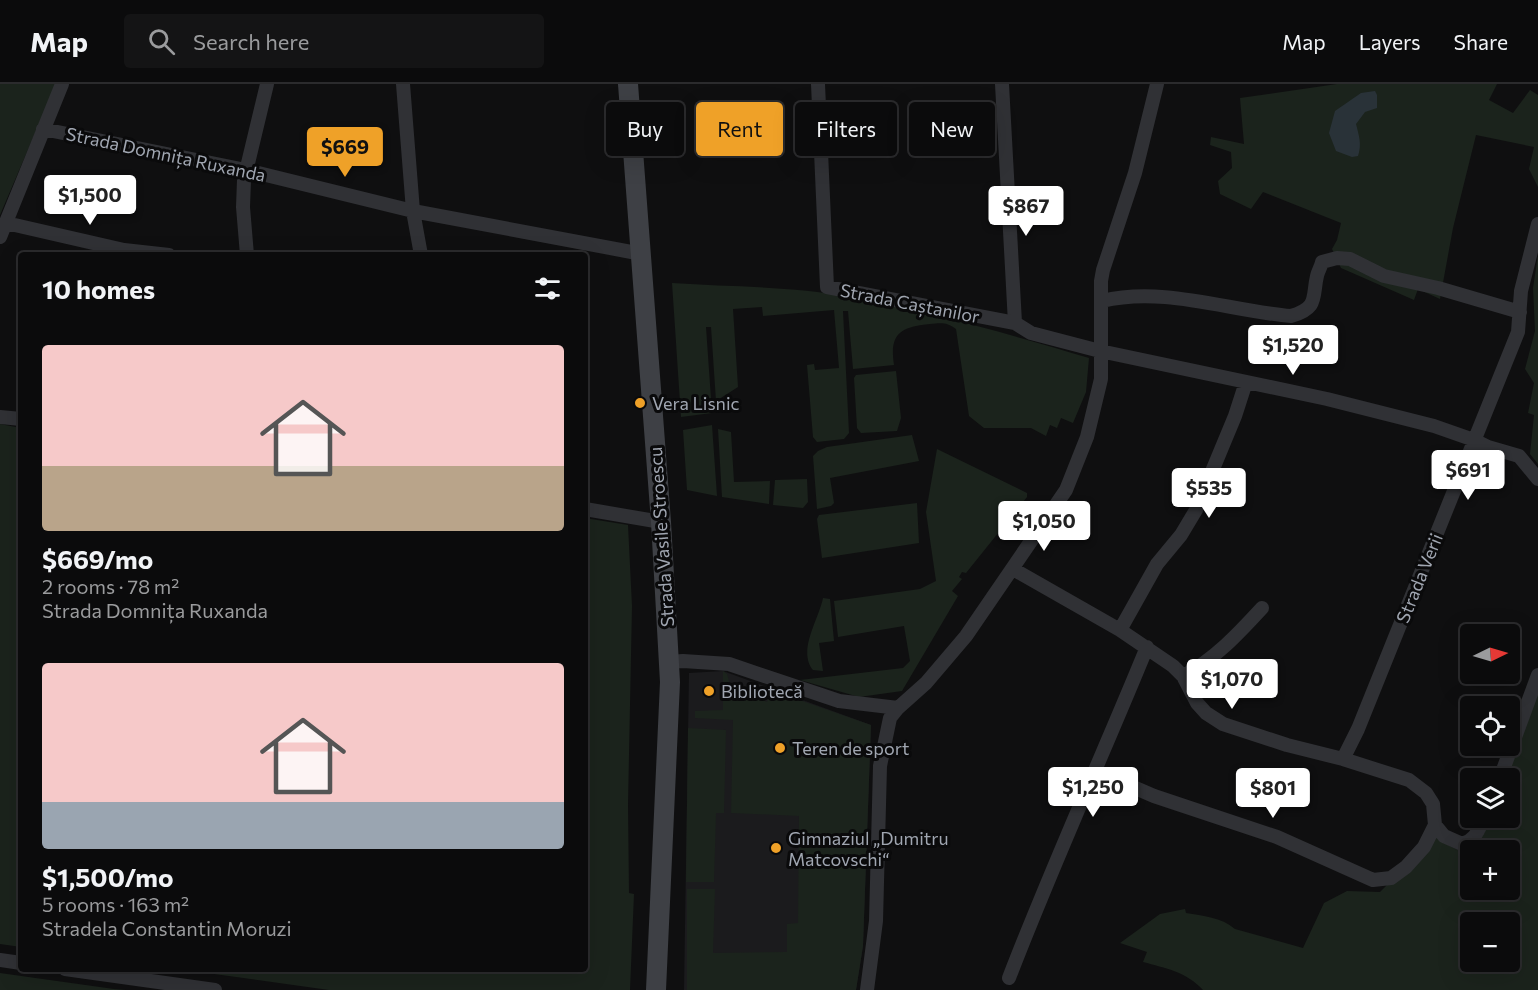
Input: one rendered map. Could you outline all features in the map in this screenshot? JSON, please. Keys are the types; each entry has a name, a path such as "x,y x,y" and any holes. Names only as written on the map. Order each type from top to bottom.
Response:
{"main road":[{"name":"Strada Vasile Stroescu","path":"628,84 642,254 669,662 670,713 656,990"}],"street":[{"name":"Strada Domnița Ruxanda","path":"0,237 62,84"},
{"path":"247,252 243,191 267,84"},
{"path":"403,84 413,211 420,252"},
{"name":"Strada Caștanilor","path":"818,84 826,286 1015,323"},
{"path":"1002,84 1015,323 1030,333 1100,351 1383,412 1519,456 1538,479"},
{"path":"867,990 876,921 880,766 886,729 897,708 926,683 959,644 1013,569 1065,490 1077,464 1101,379 1103,270 1135,172 1157,84"},
{"name":"Strada Domnița Ruxanda","path":"43,129 246,170 413,211 642,254"},
{"path":"6,223 142,252"},
{"name":"Strada Verii","path":"1343,759 1358,729 1518,332 1521,291 1538,224"},
{"path":"1102,301 1144,296 1172,298 1291,316 1300,314 1310,306 1316,294 1317,276 1323,262 1337,258 1350,259 1384,276 1438,288 1520,312"},
{"path":"1120,630 1157,564 1171,550 1196,510 1235,416 1246,382"},
{"path":"0,417 18,419"},
{"path":"588,510 661,522"},
{"path":"1013,569 1147,646 1183,676 1197,703 1206,713 1223,724 1287,746 1343,759 1418,785 1433,804 1435,825 1424,847 1406,867 1391,878 1373,880 1276,837 1154,796 1096,771"},
{"path":"1183,676 1208,660 1243,629 1262,608"},
{"path":"1009,978 1147,646"},
{"path":"669,662 729,664 839,701 897,708"},
{"path":"1504,768 1538,675"},
{"path":"1435,825 1444,836 1462,844 1470,841 1479,828"},
{"path":"0,960 18,963"},
{"path":"86,972 215,990"}],"shaded area":[{"path":"0,84 56,84 0,215"},
{"path":"1337,84 1497,84 1489,100 1513,113 1530,90 1538,95 1538,187 1529,169 1534,147 1476,135 1453,228 1440,299 1418,289 1414,300 1341,268 1332,249 1341,223 1263,192 1251,209 1220,194 1218,181 1232,168 1231,152 1210,145 1211,137 1244,144 1240,98"},
{"path":"1375,91 1377,108 1365,112 1356,124 1360,144 1358,156 1352,157 1336,151 1329,133 1335,111 1361,93"},
{"path":"1538,255 1538,464 1530,454 1534,415 1528,413 1534,383 1525,369 1535,331 1533,288"},
{"path":"672,283 828,293 910,309 970,324 1089,358 1086,392 1073,423 1061,418 1057,428 1050,425 1046,436 1031,428 984,428 969,416 956,329 941,323 911,327 899,334 896,339 893,346 894,365 853,369 848,311 843,311 849,433 844,439 817,442 813,437 807,365 814,364 815,370 839,368 834,310 763,316 762,307 733,309 738,387 716,401 711,327 706,327 712,413 681,417"},
{"path":"896,371 901,418 897,431 861,433 857,428 854,378 856,375"},
{"path":"0,424 18,427 18,947 0,944"},
{"path":"712,425 717,496 687,490 683,430"},
{"path":"718,429 731,432 734,482 770,481 769,504 722,497"},
{"path":"912,435 919,461 830,478 834,503 831,506 817,509 813,456 818,451 827,447"},
{"path":"937,449 1027,493 1027,497 966,573 962,572 959,577 962,579 952,591 958,596 902,691 859,697 800,680 903,668 910,661 904,626 838,637 834,601 920,589 936,581 926,512"},
{"path":"807,479 808,502 803,508 773,505 775,480"},
{"path":"917,503 919,543 822,558 817,519 819,515"},
{"path":"588,518 628,525 632,606 628,805 629,893 634,894 630,990 329,990 200,972 588,972"},
{"path":"823,598 830,599 834,641 819,643 823,671 813,670 807,654 810,635"},
{"name":"Gimnaziul „Dumitru Matcovschi“","path":"723,671 871,725 863,946 856,990 684,990 689,673"},
{"name":"Gimnaziul „Dumitru Matcovschi“","path":"723,671 727,674 731,688 751,697 752,695 767,702 771,690 871,725 863,946 856,990 687,990 687,889 715,889 713,953 787,952 787,924 798,923 799,816 731,813 733,720 695,718 695,711 723,710"},
{"path":"1538,690 1538,990 1203,990 1183,975 1143,962 1147,952 1120,943 1160,914 1185,909 1186,913 1218,919 1235,929 1303,948 1324,903 1347,891 1380,892 1435,837 1440,837 1448,845 1460,851 1460,900 1520,900 1520,840 1479,840 1486,828 1520,828 1520,768 1509,768 1513,756 1520,756 1520,738"},
{"path":"688,728 726,730 724,813 716,813 714,882 686,882"},
{"path":"0,973 114,989 126,990 0,990"}],"place":[{"name":"Vera Lisnic","path":"640,403"},
{"name":"Bibliotecă","path":"709,691"},
{"name":"Teren de sport","path":"780,748"},
{"name":"Gimnaziul „Dumitru Matcovschi“","path":"776,848"}]}
